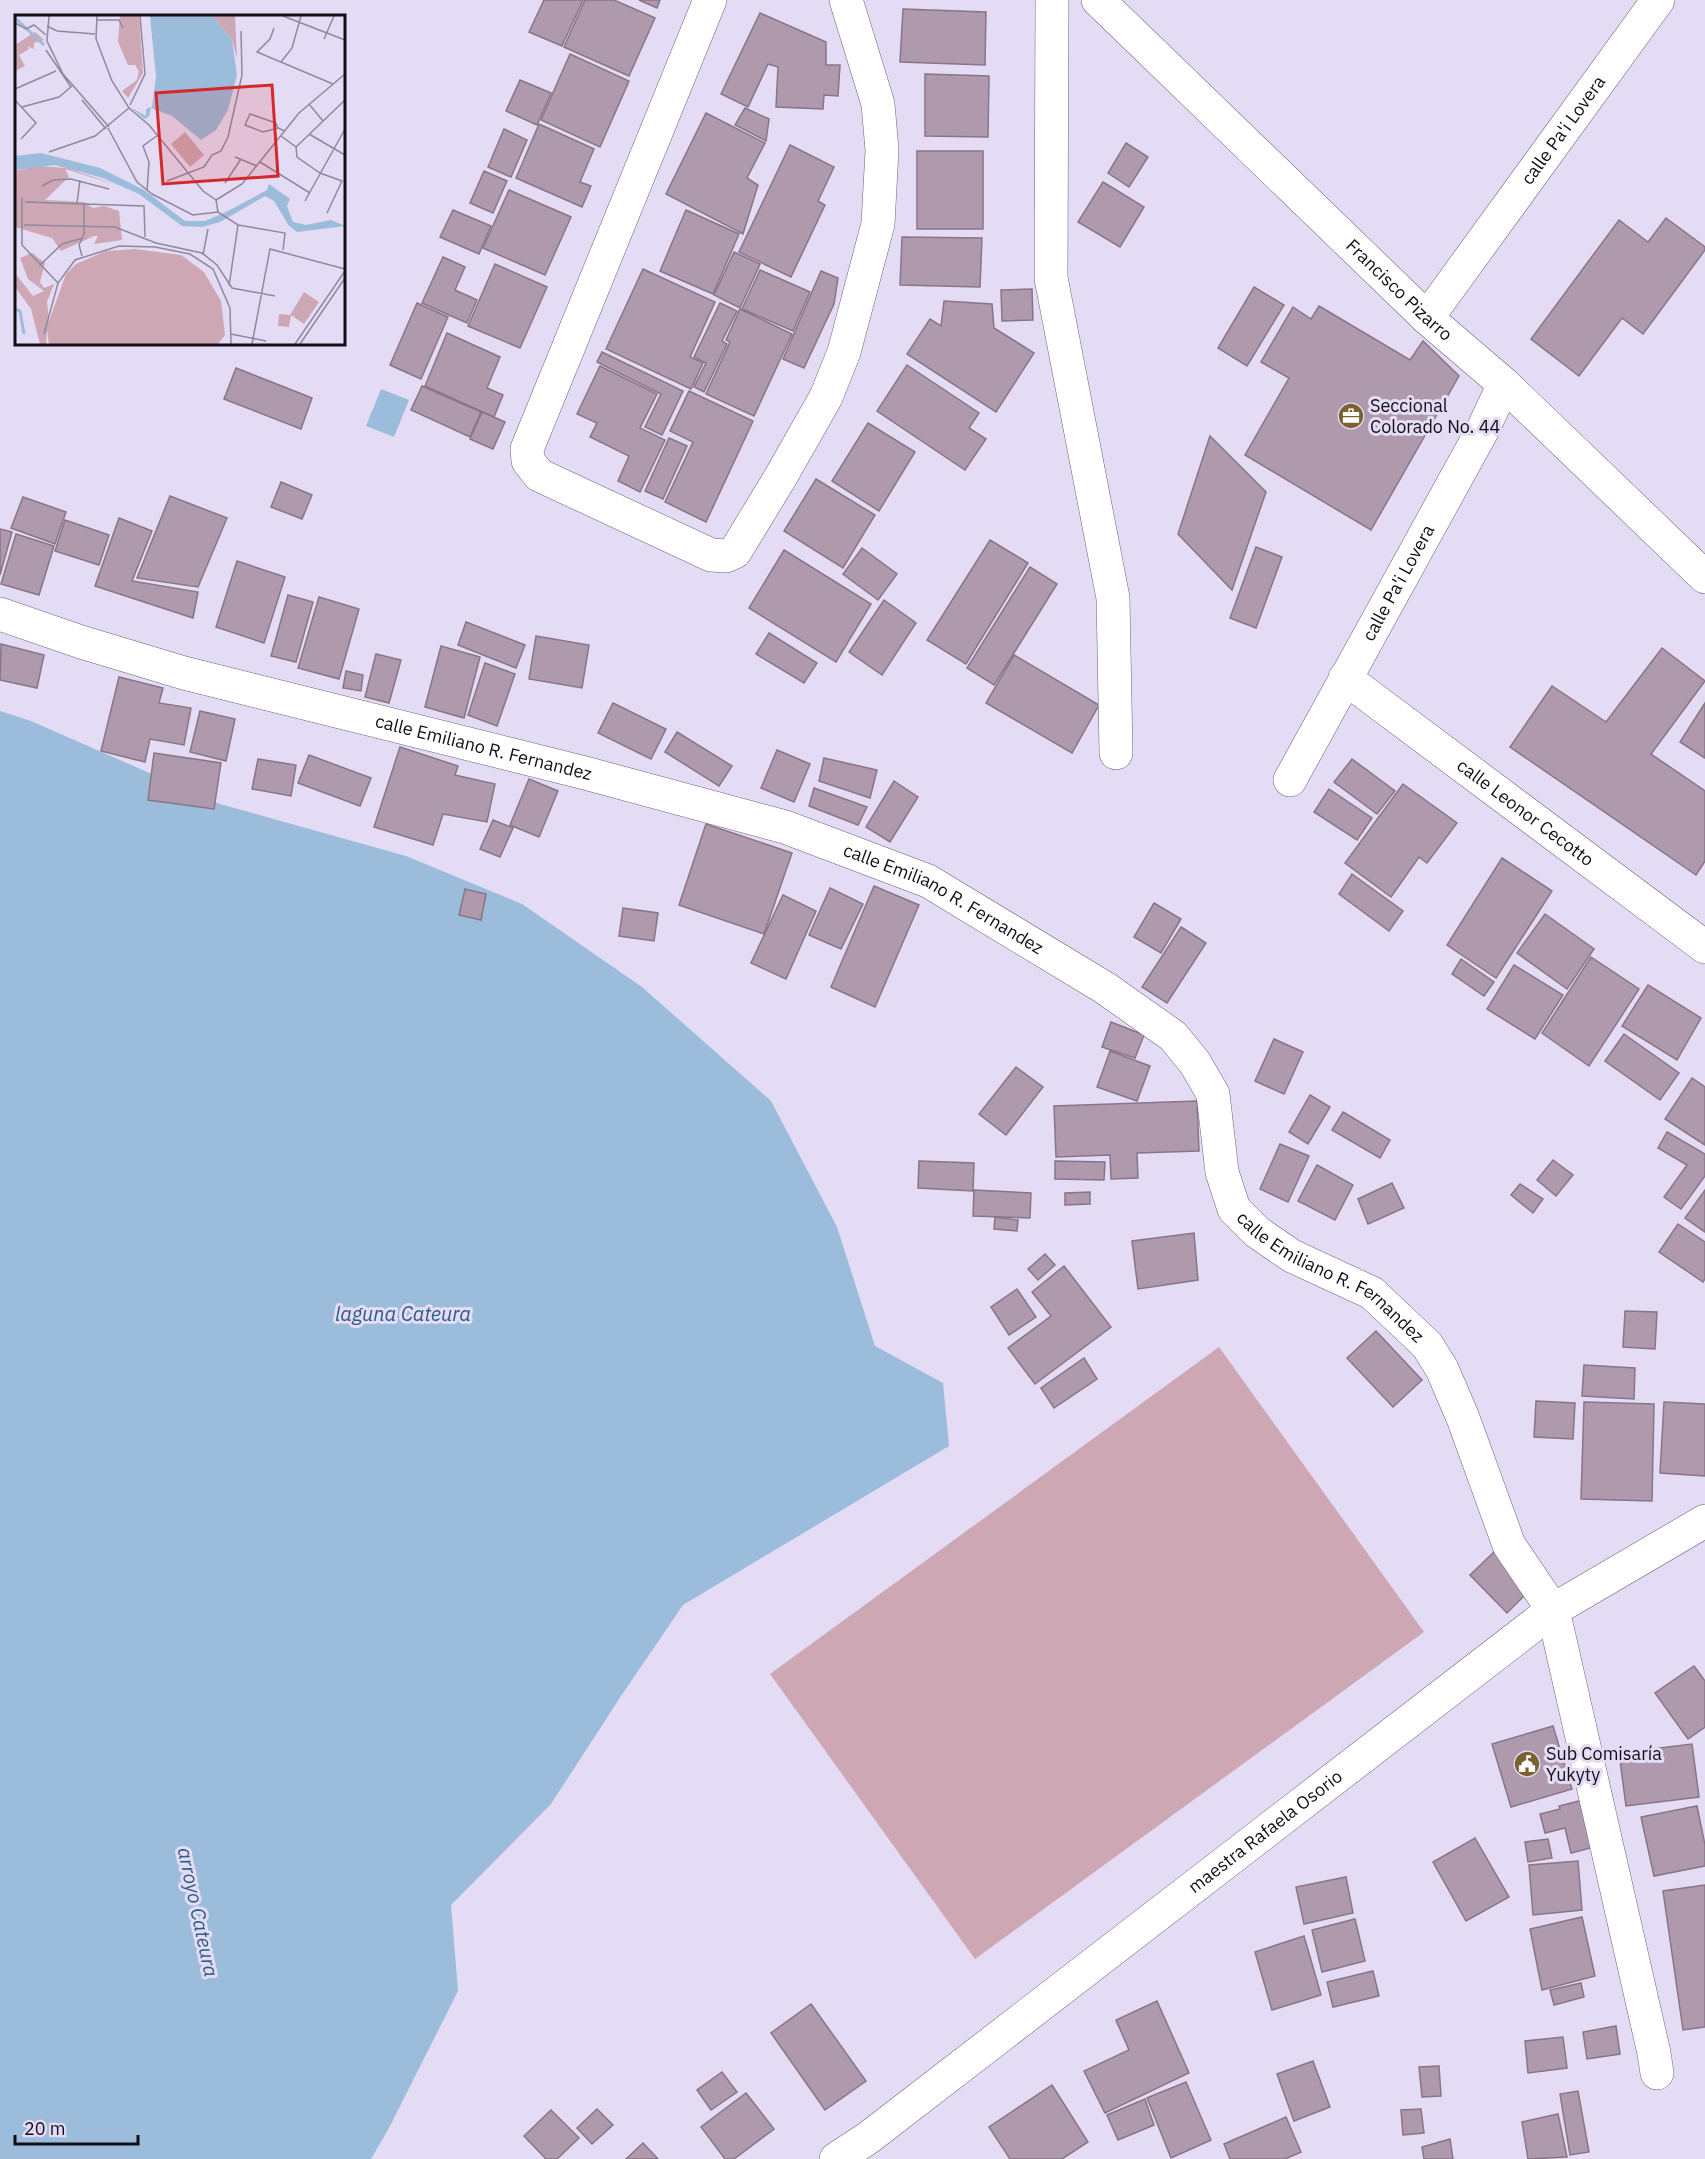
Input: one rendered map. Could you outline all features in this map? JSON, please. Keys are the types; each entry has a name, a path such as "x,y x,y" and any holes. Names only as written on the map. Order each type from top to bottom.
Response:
{"street":[{"path":"710,0 527,450 528,461 539,475 711,555 726,556 735,552 826,397 844,352 878,224 882,150 878,104 846,0"},
{"path":"1052,0 1051,278 1113,598 1116,753"},
{"name":"Francisco Pizarro","path":"1098,0 1427,318 1504,384 1705,577"},
{"name":"calle Pa'i Lovera","path":"1427,318 1658,0"},
{"name":"calle Pa'i Lovera","path":"1290,780 1482,430 1504,384"},
{"name":"calle Emiliano R. Fernandez","path":"0,614 81,642 184,673 585,773 785,827 928,881 1105,988 1173,1036 1194,1063 1213,1094 1222,1172 1234,1209 1257,1232 1292,1256 1372,1293 1427,1345 1442,1369 1463,1418 1509,1545 1553,1610"},
{"name":"calle Leonor Cecotto","path":"1345,678 1705,947"},
{"name":"maestra Rafaela Osorio","path":"836,2159 868,2138 1553,1610 1705,1521"},
{"path":"1553,1610 1657,2073"}],"shaded area":[{"path":"1219,1347 1424,1632 975,1959 770,1674"}],"water":[{"path":"381,389 409,400 394,437 366,426"},
{"name":"laguna Cateura","path":"0,711 31,721 220,804 406,856 522,904 642,987 771,1101 837,1227 875,1346 943,1383 949,1446 683,1605 551,1804 451,1905 458,1991 371,2159 0,2159"}],"building":[{"path":"544,0 583,0 562,46 529,32"},
{"path":"585,0 614,0 655,18 629,76 564,47"},
{"path":"639,0 660,0 657,8"},
{"path":"903,9 986,12 985,65 900,62"},
{"path":"760,13 826,42 826,65 840,65 838,96 824,95 823,109 776,107 778,67 768,64 748,107 721,94"},
{"path":"570,54 629,81 600,147 541,120"},
{"path":"925,74 989,76 988,137 925,136"},
{"path":"520,80 551,93 537,125 506,111"},
{"path":"745,108 769,119 766,141 735,125"},
{"path":"706,113 765,143 747,178 758,185 743,234 666,194"},
{"path":"539,124 594,149 580,182 591,186 582,207 516,178"},
{"path":"504,129 527,140 511,177 488,167"},
{"path":"1126,143 1148,157 1129,187 1108,173"},
{"path":"790,145 834,167 818,201 825,205 791,277 739,252"},
{"path":"917,151 983,151 983,229 917,229"},
{"path":"484,171 507,181 493,213 470,203"},
{"path":"1103,182 1144,207 1120,247 1078,222"},
{"path":"509,190 571,217 545,275 483,248"},
{"path":"453,210 491,226 479,254 440,237"},
{"path":"686,210 739,234 713,294 660,271"},
{"path":"1666,218 1705,247 1705,250 1643,334 1622,318 1579,376 1531,339 1619,220 1648,242"},
{"path":"902,237 982,238 980,287 900,285"},
{"path":"734,252 760,264 740,308 714,295"},
{"path":"443,257 465,267 455,290 477,300 467,323 422,303"},
{"path":"495,264 547,287 520,348 468,326"},
{"path":"643,269 715,302 690,357 703,363 691,389 606,349"},
{"path":"760,270 810,292 793,331 742,309"},
{"path":"821,271 838,278 834,304 804,368 783,359"},
{"path":"1254,287 1284,305 1247,366 1218,348"},
{"path":"1032,289 1033,320 1002,321 1001,290"},
{"path":"944,301 992,304 994,328 1034,353 996,412 907,354 930,319 941,326"},
{"path":"417,303 448,317 421,379 390,365"},
{"path":"720,303 737,311 722,341 727,344 704,392 694,387 706,363 694,357"},
{"name":"Seccional Colorado No. 44","path":"1319,306 1410,360 1423,341 1459,376 1371,530 1245,455 1289,378 1261,362 1293,307 1311,319"},
{"path":"740,309 792,334 754,416 706,394 730,342 726,340"},
{"path":"447,333 500,357 487,388 503,395 494,417 425,386"},
{"path":"602,352 683,391 662,435 645,427 661,394 597,362"},
{"path":"907,365 979,413 969,428 986,439 965,470 877,411"},
{"path":"600,366 657,394 640,428 665,440 640,492 618,481 629,456 590,437 597,423 577,414"},
{"path":"236,368 312,398 301,429 224,399"},
{"path":"422,386 481,412 470,437 411,410"},
{"path":"689,391 753,421 706,522 665,502 693,442 670,431"},
{"path":"482,412 505,422 493,449 470,439"},
{"path":"868,423 915,452 879,511 832,481"},
{"path":"1210,436 1266,492 1232,590 1178,534"},
{"path":"669,438 687,446 663,499 645,491"},
{"path":"816,479 875,515 843,568 784,531"},
{"path":"281,482 312,495 302,519 271,507"},
{"path":"170,496 227,518 198,587 137,578"},
{"path":"23,497 66,512 55,544 11,528"},
{"path":"119,518 152,531 132,581 198,592 193,618 95,586"},
{"path":"65,520 109,535 99,565 55,551"},
{"path":"0,529 12,532 0,575"},
{"path":"16,534 54,546 39,595 1,584"},
{"path":"990,540 1028,563 966,664 927,640"},
{"path":"1256,547 1282,557 1256,628 1230,618"},
{"path":"862,548 897,574 878,600 843,574"},
{"path":"784,550 871,604 836,662 749,608"},
{"path":"237,561 285,577 264,643 216,627"},
{"path":"1030,567 1057,584 994,685 967,668"},
{"path":"288,595 313,602 296,662 271,656"},
{"path":"319,597 359,609 339,679 298,668"},
{"path":"884,600 916,623 882,675 849,652"},
{"path":"466,622 525,645 516,668 458,645"},
{"path":"769,633 817,663 804,683 756,654"},
{"path":"536,636 589,645 582,688 529,679"},
{"path":"1,644 44,655 37,688 0,680"},
{"path":"441,646 480,657 464,718 425,707"},
{"path":"1662,648 1705,681 1651,754 1705,791 1705,861 1696,875 1510,747 1552,686 1606,722"},
{"path":"376,654 401,660 389,703 365,697"},
{"path":"1014,655 1099,705 1072,753 986,703"},
{"path":"485,663 515,674 497,726 468,715"},
{"path":"346,671 363,675 361,691 343,688"},
{"path":"119,677 163,688 159,703 191,708 184,745 150,739 145,762 101,751"},
{"path":"613,703 666,729 651,759 598,733"},
{"path":"1705,703 1705,758 1680,742"},
{"path":"200,711 235,719 226,761 190,752"},
{"path":"677,732 732,766 719,786 665,752"},
{"path":"400,747 458,766 455,775 495,784 487,822 443,814 433,845 374,827"},
{"path":"777,750 810,764 794,802 761,788"},
{"path":"154,753 221,763 214,809 148,800"},
{"path":"309,755 371,778 360,806 298,783"},
{"path":"824,758 877,770 870,798 819,781"},
{"path":"258,759 296,765 291,796 252,789"},
{"path":"1352,759 1395,791 1377,814 1334,782"},
{"path":"529,779 558,791 539,837 510,825"},
{"path":"894,781 918,797 890,842 866,827"},
{"path":"1403,784 1457,823 1427,863 1419,857 1391,897 1345,863"},
{"path":"814,788 867,807 858,825 809,806"},
{"path":"1329,789 1372,818 1357,840 1314,812"},
{"path":"493,820 513,828 500,857 480,849"},
{"path":"706,824 792,853 764,934 679,905"},
{"path":"1502,858 1552,891 1496,978 1447,945"},
{"path":"1352,874 1403,911 1389,931 1339,894"},
{"path":"874,886 919,905 875,1007 831,987"},
{"path":"830,888 863,904 841,949 809,935"},
{"path":"465,889 486,894 481,920 459,915"},
{"path":"783,895 816,911 786,979 751,963"},
{"path":"1154,903 1181,919 1161,953 1134,937"},
{"path":"623,908 658,913 654,941 619,936"},
{"path":"1545,914 1594,949 1567,989 1517,953"},
{"path":"1181,927 1206,943 1167,1003 1142,987"},
{"path":"1591,957 1639,989 1589,1066 1542,1033"},
{"path":"1461,959 1494,982 1484,996 1452,974"},
{"path":"1514,965 1563,995 1535,1039 1487,1009"},
{"path":"1648,985 1701,1018 1677,1060 1622,1026"},
{"path":"1111,1022 1144,1035 1135,1058 1102,1047"},
{"path":"1624,1034 1679,1073 1660,1100 1605,1061"},
{"path":"1274,1039 1303,1052 1284,1094 1255,1081"},
{"path":"1110,1051 1150,1066 1137,1101 1097,1087"},
{"path":"1016,1067 1043,1087 1006,1135 979,1114"},
{"path":"1692,1078 1705,1087 1705,1145 1665,1119"},
{"path":"1310,1095 1330,1107 1308,1144 1289,1132"},
{"path":"1197,1101 1199,1151 1137,1153 1138,1178 1111,1179 1110,1155 1056,1157 1054,1106"},
{"path":"1343,1112 1390,1140 1380,1158 1332,1130"},
{"path":"1667,1132 1705,1154 1705,1176 1681,1209 1664,1197 1687,1165 1658,1148"},
{"path":"1280,1144 1309,1156 1288,1202 1260,1189"},
{"path":"1553,1160 1573,1175 1556,1196 1537,1180"},
{"path":"919,1161 974,1163 973,1191 918,1188"},
{"path":"1055,1161 1105,1162 1104,1180 1055,1179"},
{"path":"1317,1165 1353,1185 1335,1220 1298,1201"},
{"path":"1392,1183 1404,1208 1368,1224 1358,1199"},
{"path":"1520,1184 1543,1199 1533,1213 1511,1195"},
{"path":"974,1190 1031,1193 1030,1218 973,1216"},
{"path":"1705,1190 1705,1232 1685,1218"},
{"path":"1090,1192 1090,1204 1065,1205 1065,1193"},
{"path":"995,1217 1018,1220 1017,1231 994,1229"},
{"path":"1678,1224 1705,1242 1705,1279 1703,1282 1659,1252"},
{"path":"1194,1233 1198,1280 1138,1289 1132,1241"},
{"path":"1045,1254 1055,1265 1038,1280 1028,1269"},
{"path":"1064,1266 1111,1327 1035,1384 1008,1348 1051,1316 1032,1292"},
{"path":"1017,1289 1036,1317 1009,1335 991,1307"},
{"path":"1625,1311 1657,1312 1655,1349 1623,1347"},
{"path":"1376,1331 1422,1380 1393,1407 1347,1358"},
{"path":"1084,1358 1097,1379 1054,1408 1041,1388"},
{"path":"1584,1365 1635,1368 1634,1399 1582,1396"},
{"path":"1536,1401 1575,1403 1573,1439 1534,1437"},
{"path":"1584,1402 1654,1404 1652,1501 1581,1499"},
{"path":"1664,1402 1705,1404 1705,1476 1660,1473"},
{"path":"1495,1551 1532,1588 1507,1613 1470,1575"},
{"path":"1694,1666 1705,1681 1705,1727 1688,1739 1655,1693"},
{"path":"1553,1726 1572,1789 1511,1807 1492,1744"},
{"path":"1692,1744 1699,1797 1626,1806 1619,1753"},
{"path":"1591,1798 1602,1845 1571,1853 1565,1828 1545,1833 1540,1814 1560,1809 1559,1806"},
{"path":"1697,1806 1705,1845 1705,1866 1654,1876 1641,1817"},
{"path":"1475,1838 1509,1897 1466,1921 1433,1862"},
{"path":"1548,1839 1552,1858 1528,1862 1525,1842"},
{"path":"1578,1861 1582,1910 1533,1915 1529,1865"},
{"path":"1346,1877 1353,1913 1304,1924 1296,1887"},
{"path":"1705,1885 1705,2027 1683,2030 1663,1891"},
{"path":"1582,1917 1595,1976 1542,1990 1530,1929"},
{"path":"1355,1919 1365,1961 1322,1972 1312,1930"},
{"path":"1304,1936 1321,1995 1272,2010 1255,1952"},
{"path":"1373,1971 1379,1996 1333,2007 1327,1982"},
{"path":"1581,1983 1584,1997 1554,2005 1550,1990"},
{"path":"1157,2001 1189,2073 1105,2113 1084,2071 1129,2050 1116,2020"},
{"path":"811,2004 866,2081 825,2110 771,2033"},
{"path":"1616,2026 1620,2054 1587,2059 1583,2032"},
{"path":"1563,2037 1567,2068 1528,2073 1525,2041"},
{"path":"1313,2061 1330,2107 1294,2121 1277,2074"},
{"path":"1439,2066 1441,2096 1422,2097 1419,2067"},
{"path":"722,2072 737,2092 711,2110 697,2090"},
{"path":"1186,2082 1211,2140 1171,2158 1147,2098"},
{"path":"1052,2085 1088,2142 1062,2159 1010,2159 989,2127"},
{"path":"1578,2091 1589,2152 1570,2155 1560,2094"},
{"path":"746,2093 774,2129 734,2159 725,2159 701,2127"},
{"path":"1145,2099 1154,2125 1118,2140 1107,2115"},
{"path":"597,2109 613,2125 592,2144 577,2128"},
{"path":"1421,2109 1424,2133 1403,2135 1401,2110"},
{"path":"551,2110 579,2138 557,2159 546,2159 524,2136"},
{"path":"1558,2114 1567,2157 1528,2159 1522,2122"},
{"path":"1286,2117 1301,2152 1285,2159 1230,2159 1224,2144"},
{"path":"1450,2139 1453,2159 1424,2159 1422,2147"},
{"path":"643,2143 658,2159 626,2159"}],"place":[{"name":"Seccional Colorado No. 44","path":"1351,416"},
{"name":"Sub Comisaría Yukyty","path":"1527,1764"}],"water label":[{"name":"arroyo Cateura","path":"198,1912"}]}
